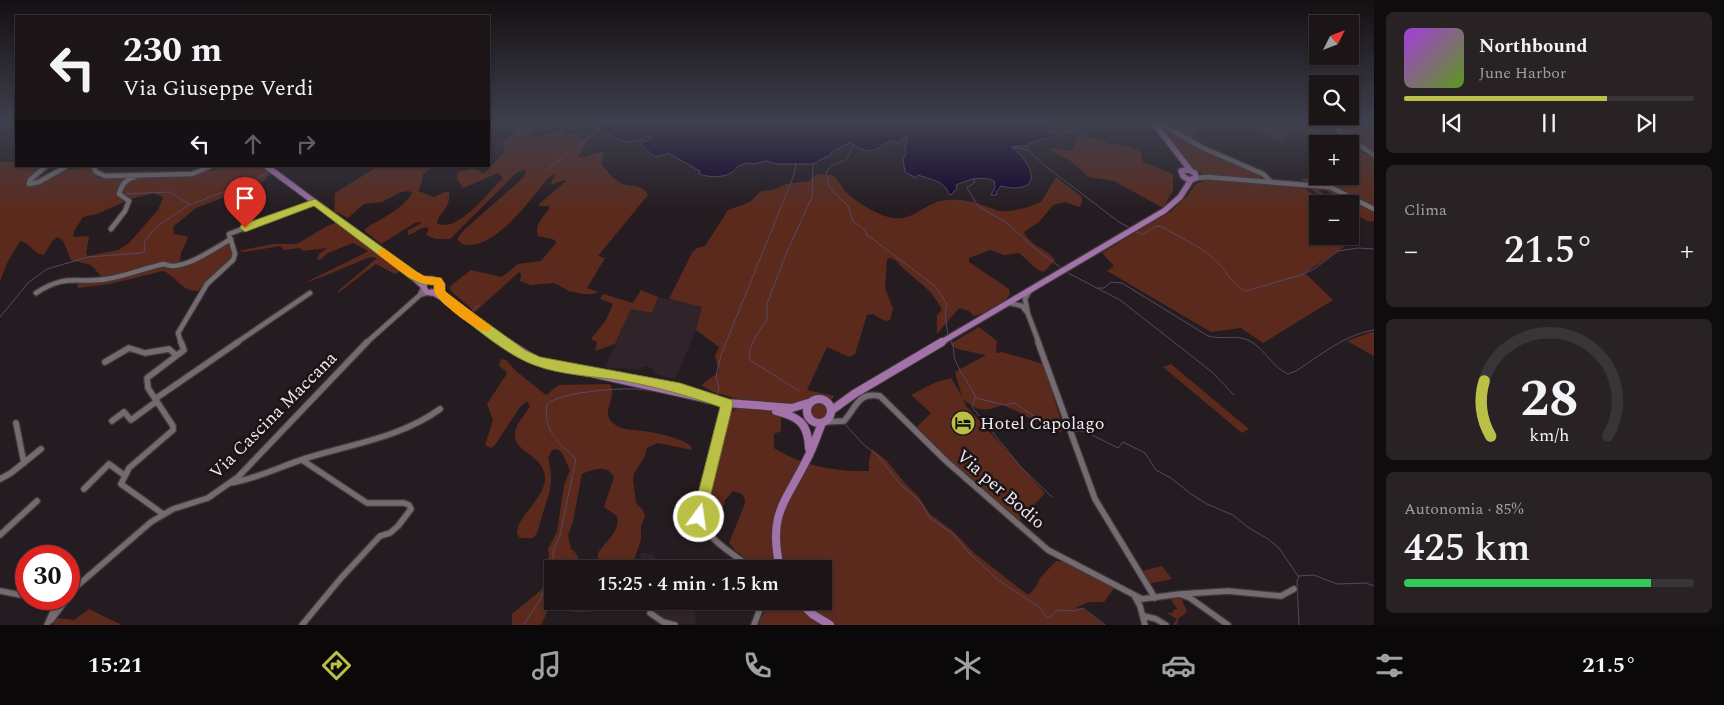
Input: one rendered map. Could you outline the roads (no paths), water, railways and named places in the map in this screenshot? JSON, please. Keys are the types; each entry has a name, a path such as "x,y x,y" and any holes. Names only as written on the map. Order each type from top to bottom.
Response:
{"main road":[{"path":"1176,152 1182,164 1181,174 1184,178 1180,198"},
{"path":"1177,152 1193,175"},
{"path":"268,167 413,275 422,280 437,281 439,292 447,300 521,354 537,361 573,370 707,398"},
{"path":"1182,170 1193,175"},
{"path":"1184,178 1193,175"},
{"path":"778,560 774,540 778,511 808,457 815,438 824,422 830,418 832,411 854,394 1010,304 1171,206 1180,198 1193,175"},
{"path":"413,275 427,290 447,300"},
{"path":"427,290 429,280"},
{"path":"427,290 439,287"},
{"path":"573,370 624,376 680,388 727,404 761,407 792,408 818,400 825,402 854,394"},
{"path":"621,380 644,381 669,390"},
{"path":"825,402 832,411"},
{"path":"808,403 809,417 815,438"},
{"path":"761,407 788,414 805,424 809,441 808,457"},
{"path":"792,408 824,422"},
{"path":"808,610 830,625"}],"street":[{"path":"1212,152 1260,173 1271,182"},
{"path":"45,167 30,180 29,184 35,184 64,167"},
{"path":"94,167 96,172 105,176 192,174 202,172 210,167"},
{"path":"1260,173 1263,181"},
{"path":"110,229 125,211 129,201 119,194 122,182 143,175"},
{"path":"1193,175 1330,187 1374,209"},
{"path":"163,514 123,487 121,480 134,463 173,430 173,426 148,388 147,378 184,350 178,333 207,284 232,260 235,254 229,234 315,202"},
{"path":"36,293 50,284 60,281 107,279 164,264 168,266 181,266 231,240"},
{"name":"Via Cascina Maccana","path":"80,582 128,540 163,514 208,498 230,483 247,468 369,340 427,290"},
{"path":"1029,292 1025,299 1028,314 1067,426 1098,506 1155,598"},
{"path":"112,421 124,412 131,420 156,400 310,293"},
{"path":"1010,304 1022,306 1028,314"},
{"path":"105,362 127,348 142,354 169,349 176,355"},
{"name":"Via per Bodio","path":"841,422 847,419 858,400 870,394 880,396 946,461 1048,550 1135,596"},
{"path":"727,404 699,517 702,527 742,560"},
{"path":"230,483 247,481 302,460 407,428 432,417 440,409"},
{"path":"832,411 841,422"},
{"path":"824,422 841,422"},
{"path":"16,423 24,463"},
{"path":"0,479 41,449"},
{"path":"302,460 367,503 374,505 394,502 404,503 409,505 411,510 408,516 388,535 380,536 341,578 306,623"},
{"path":"84,489 109,464 124,475"},
{"path":"0,535 37,501"},
{"path":"1135,596 1142,599 1228,591 1281,596 1294,589"},
{"path":"0,591 15,594"},
{"path":"1180,594 1202,604 1228,625"},
{"path":"1135,596 1144,616 1145,625"},
{"path":"47,625 53,610"},
{"name":"Via Cascina Maccana","path":"47,625 59,610"},
{"path":"754,625 760,610"},
{"path":"650,613 659,620 676,625"},
{"path":"1144,616 1156,619 1166,625"}],"waterway":[{"path":"545,171 570,152"},
{"path":"850,152 847,159 831,166 826,172 829,187 848,206 853,221 865,230 867,235 935,286 947,304 945,314 948,336"},
{"path":"1030,152 1044,165 1119,222 1130,228"},
{"path":"1359,160 1366,157"},
{"path":"716,397 719,389 716,376 721,355 794,175 796,163"},
{"path":"799,391 750,360 749,352 755,337 767,319 767,304 786,254 812,197 813,164"},
{"path":"0,317 29,282 47,269 88,257 141,253 145,251 144,242 156,227 189,205 245,184 270,172"},
{"path":"974,179 975,182 967,188 978,206 1007,223 1033,247 1061,268"},
{"path":"123,194 170,192 189,204"},
{"path":"1136,232 1143,234 1156,226 1162,227 1207,253 1236,285 1246,291 1301,275 1314,269 1338,251 1358,248 1374,249"},
{"path":"1068,273 1120,300 1212,372 1234,395"},
{"path":"1098,288 1104,288 1111,282 1122,283 1208,336 1240,338 1250,341 1277,367 1288,374 1296,371 1343,341 1374,330"},
{"path":"470,313 479,305"},
{"path":"950,339 958,367 976,398 1005,405 1015,403 1034,416 1067,429"},
{"path":"554,560 553,551 560,535 576,459 553,435 547,421 547,404 564,396 603,390 628,389 655,391 709,404 712,403"},
{"path":"975,397 972,407 1020,466 1052,497"},
{"path":"846,425 863,444 878,456 902,486 920,501 930,518 953,534 968,552 998,580 1039,607 1047,618 1051,617 1057,610 1073,611 1083,608 1105,625"},
{"path":"1074,431 1086,432 1118,448 1123,442 1145,453 1156,470 1171,478 1207,504 1233,515 1249,528 1268,539 1279,548 1298,576 1314,575 1337,584 1366,583 1374,586"},
{"path":"1299,576 1297,582 1299,625"},
{"path":"523,625 540,600 544,590"}],"place":[{"name":"Hotel Capolago","path":"963,423"}]}
